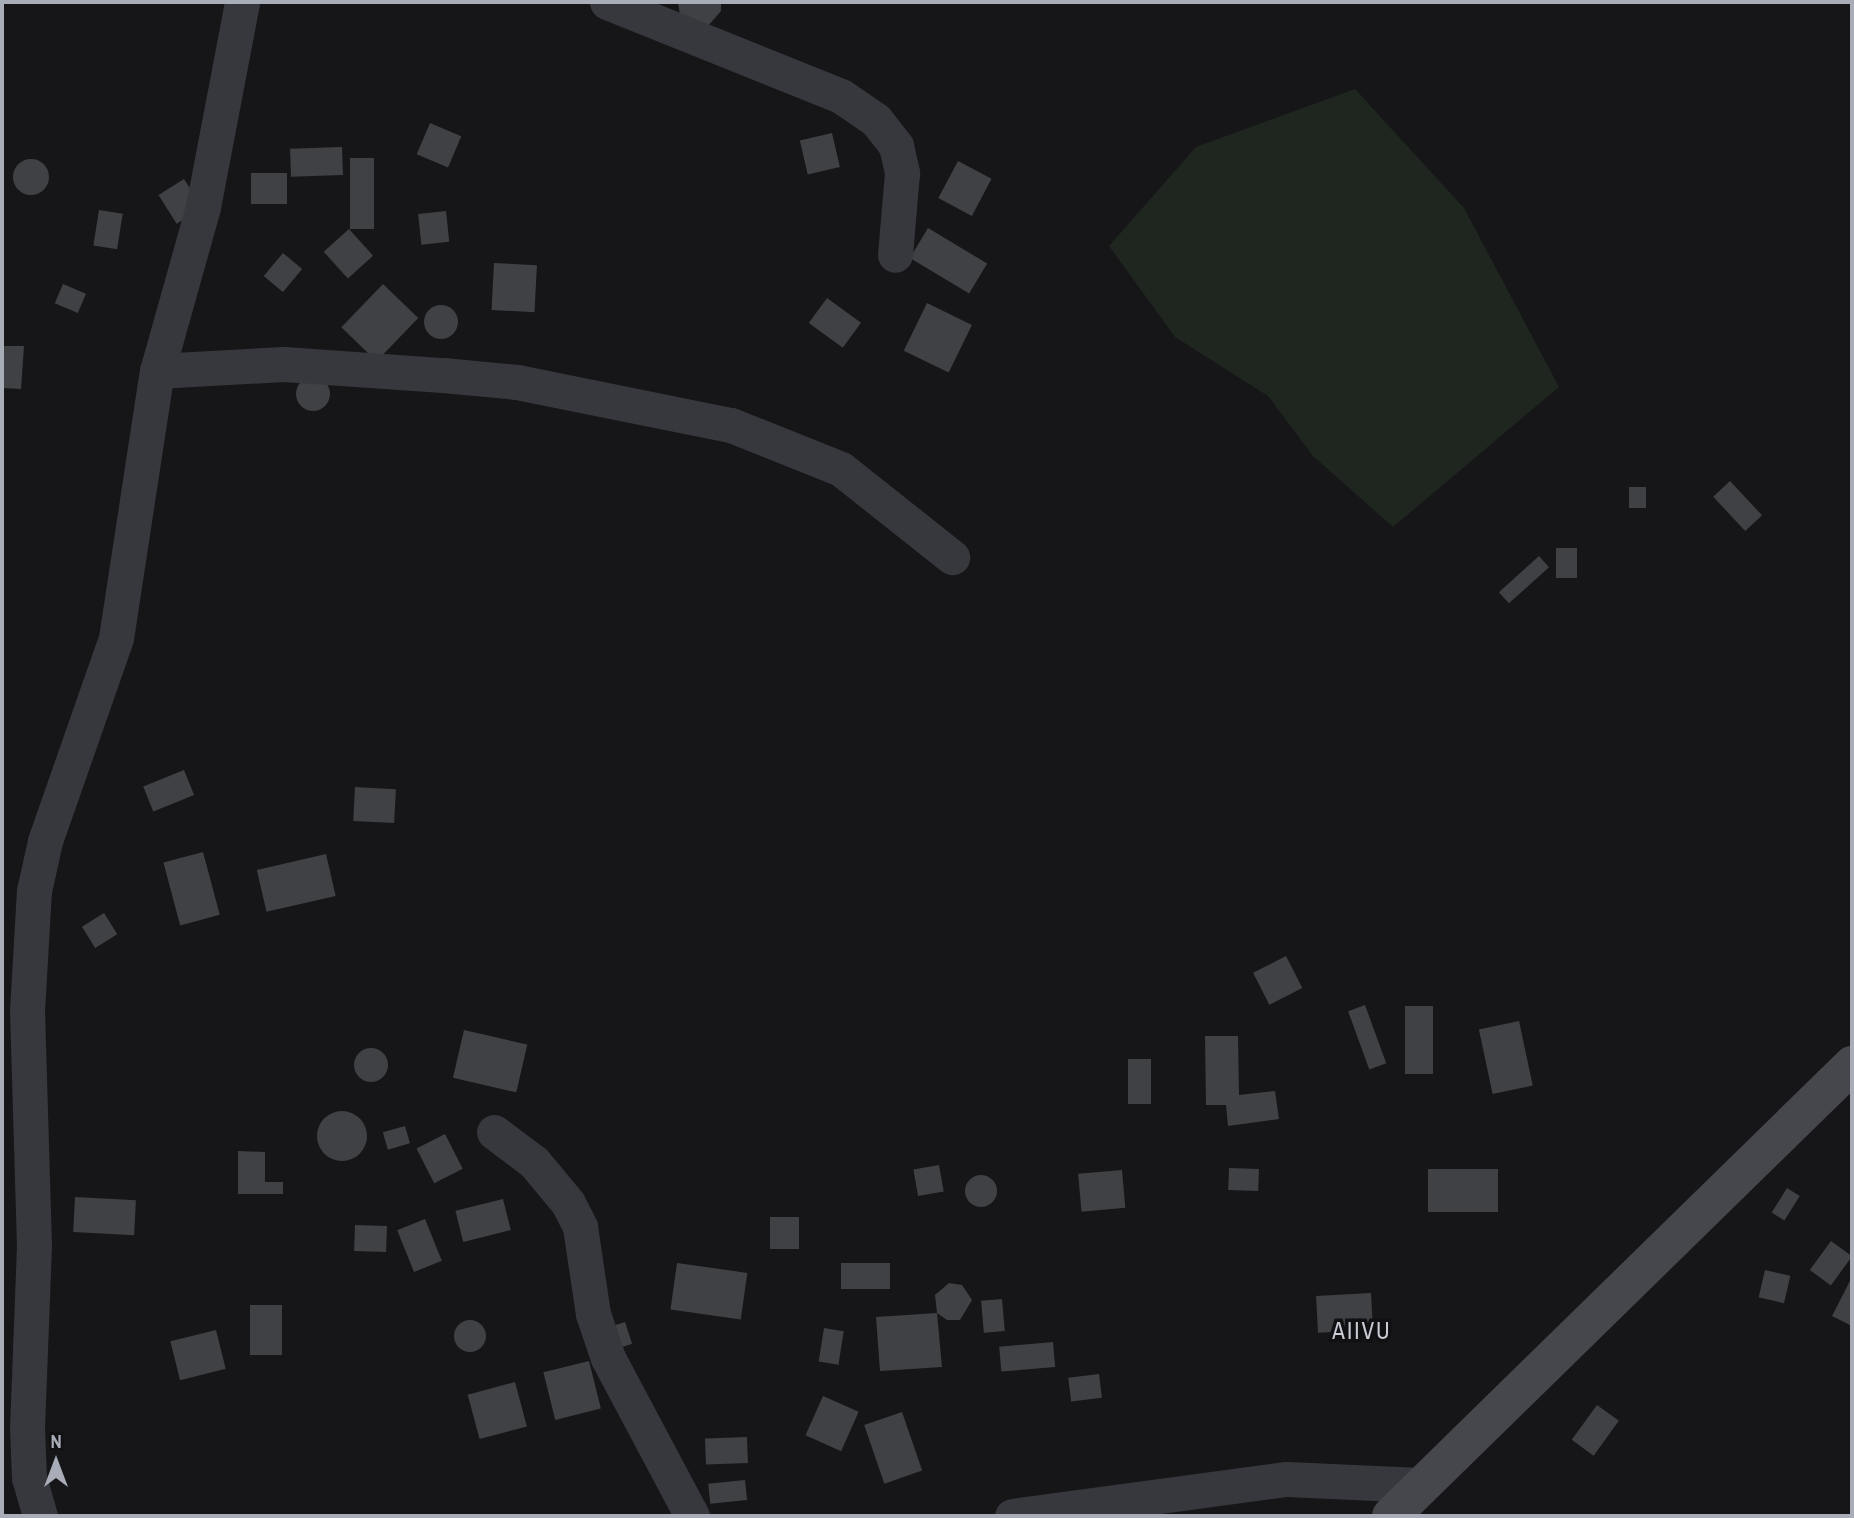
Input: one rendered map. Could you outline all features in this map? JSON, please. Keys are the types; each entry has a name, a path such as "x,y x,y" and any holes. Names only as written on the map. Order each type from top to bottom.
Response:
{"street":[{"path":"40,1516 29,1478 27,1427 34,1246 30,927 45,841 116,638 157,371 201,215 242,2"},
{"path":"607,2 841,96 876,120 896,146 902,173 895,255"},
{"path":"157,371 284,364 443,374 517,382 719,422 841,470 952,557"},
{"path":"1391,1516 1852,1065"},
{"path":"494,1132 534,1162 568,1203 579,1227 593,1314 608,1358 692,1516"},
{"path":"1012,1516 1287,1479 1420,1485"}],"shaded area":[{"path":"1355,89 1464,208 1559,387 1393,527 1313,456 1268,396 1175,337 1109,246 1196,147"}],"building":[{"path":"678,2 721,2 721,11 708,26 680,15"},
{"path":"430,123 461,136 448,168 417,154"},
{"path":"832,133 840,167 808,175 800,140"},
{"path":"342,147 343,175 291,177 290,149"},
{"path":"350,158 374,158 374,229 350,229"},
{"path":"31,159 44,164 49,177 44,190 31,195 18,190 13,177 18,164"},
{"path":"958,161 992,179 972,216 938,198"},
{"path":"251,173 287,173 287,204 251,204"},
{"path":"184,179 202,208 177,224 159,195"},
{"path":"99,210 123,214 117,249 93,246"},
{"path":"446,211 449,242 421,245 418,214"},
{"path":"928,228 987,264 969,294 910,258"},
{"path":"349,229 373,256 348,279 324,252"},
{"path":"283,253 302,269 283,292 264,276"},
{"path":"494,263 537,265 534,312 492,310"},
{"path":"63,284 86,294 78,313 55,303"},
{"path":"383,284 418,318 377,361 341,327"},
{"path":"827,298 861,323 843,348 809,323"},
{"path":"927,303 972,325 949,373 904,351"},
{"path":"441,305 453,310 458,322 453,334 441,339 429,334 424,322 429,310"},
{"path":"2,346 24,346 21,389 2,388"},
{"path":"313,377 325,382 330,394 325,406 313,411 301,406 296,394 301,382"},
{"path":"1730,481 1762,515 1745,531 1713,497"},
{"path":"1629,487 1646,487 1646,508 1629,508"},
{"path":"1556,548 1577,548 1577,578 1556,578"},
{"path":"1539,556 1549,567 1509,603 1499,592"},
{"path":"184,770 194,795 153,812 143,786"},
{"path":"355,787 396,789 394,823 353,821"},
{"path":"203,852 220,915 180,925 163,863"},
{"path":"326,854 336,896 266,912 257,870"},
{"path":"104,913 117,934 95,948 82,927"},
{"path":"1286,956 1302,988 1269,1005 1253,973"},
{"path":"1365,1005 1386,1063 1369,1069 1348,1011"},
{"path":"1405,1006 1433,1006 1433,1074 1405,1074"},
{"path":"1519,1021 1533,1086 1493,1094 1479,1030"},
{"path":"464,1030 527,1045 516,1092 453,1078"},
{"path":"1205,1036 1238,1036 1239,1095 1275,1091 1279,1119 1228,1126 1226,1105 1206,1105"},
{"path":"371,1048 383,1053 388,1065 383,1077 371,1082 359,1077 354,1065 359,1053"},
{"path":"1128,1059 1151,1059 1151,1104 1128,1104"},
{"path":"342,1111 360,1118 367,1136 360,1154 342,1161 324,1154 317,1136 324,1118"},
{"path":"405,1126 410,1143 388,1150 383,1132"},
{"path":"445,1134 463,1169 434,1183 416,1149"},
{"path":"238,1151 265,1152 265,1182 283,1182 283,1194 238,1194"},
{"path":"939,1165 944,1192 918,1196 913,1170"},
{"path":"1229,1168 1259,1169 1258,1191 1228,1190"},
{"path":"1428,1169 1498,1169 1498,1212 1428,1212"},
{"path":"1122,1170 1125,1208 1081,1212 1078,1174"},
{"path":"981,1175 992,1180 997,1191 992,1202 981,1207 970,1202 965,1191 970,1180"},
{"path":"1787,1188 1800,1196 1784,1221 1772,1213"},
{"path":"75,1197 136,1200 134,1235 73,1232"},
{"path":"503,1199 511,1230 463,1242 455,1211"},
{"path":"770,1217 799,1217 799,1249 770,1249"},
{"path":"425,1219 442,1261 414,1272 397,1230"},
{"path":"355,1225 387,1226 386,1252 354,1251"},
{"path":"1831,1241 1852,1256 1831,1285 1810,1270"},
{"path":"677,1263 747,1273 741,1319 670,1310"},
{"path":"841,1263 890,1263 890,1289 841,1289"},
{"path":"1765,1270 1790,1276 1784,1303 1759,1297"},
{"path":"1852,1277 1852,1326 1832,1316"},
{"path":"949,1283 962,1285 972,1300 960,1320 947,1320 937,1313 935,1295"},
{"path":"1371,1293 1373,1330 1318,1333 1316,1296"},
{"path":"1002,1299 1005,1331 984,1333 981,1301"},
{"path":"250,1305 282,1305 282,1355 250,1355"},
{"path":"937,1313 942,1367 880,1371 876,1317"},
{"path":"470,1320 481,1325 486,1336 481,1347 470,1352 459,1347 454,1336 459,1325"},
{"path":"625,1322 632,1344 611,1351 604,1329"},
{"path":"824,1328 844,1331 838,1365 819,1362"},
{"path":"216,1330 226,1369 180,1380 170,1341"},
{"path":"1053,1342 1055,1367 1001,1372 999,1347"},
{"path":"589,1361 601,1409 555,1420 543,1372"},
{"path":"1099,1374 1102,1398 1071,1402 1068,1378"},
{"path":"515,1382 527,1426 480,1439 468,1395"},
{"path":"823,1396 859,1412 841,1451 806,1435"},
{"path":"1597,1405 1619,1421 1594,1456 1572,1440"},
{"path":"902,1412 922,1471 884,1484 864,1425"},
{"path":"747,1437 748,1463 706,1464 705,1438"},
{"path":"745,1480 747,1500 710,1504 708,1484"}],"district":[{"name":"AIIVU","path":"1362,1331"}]}
